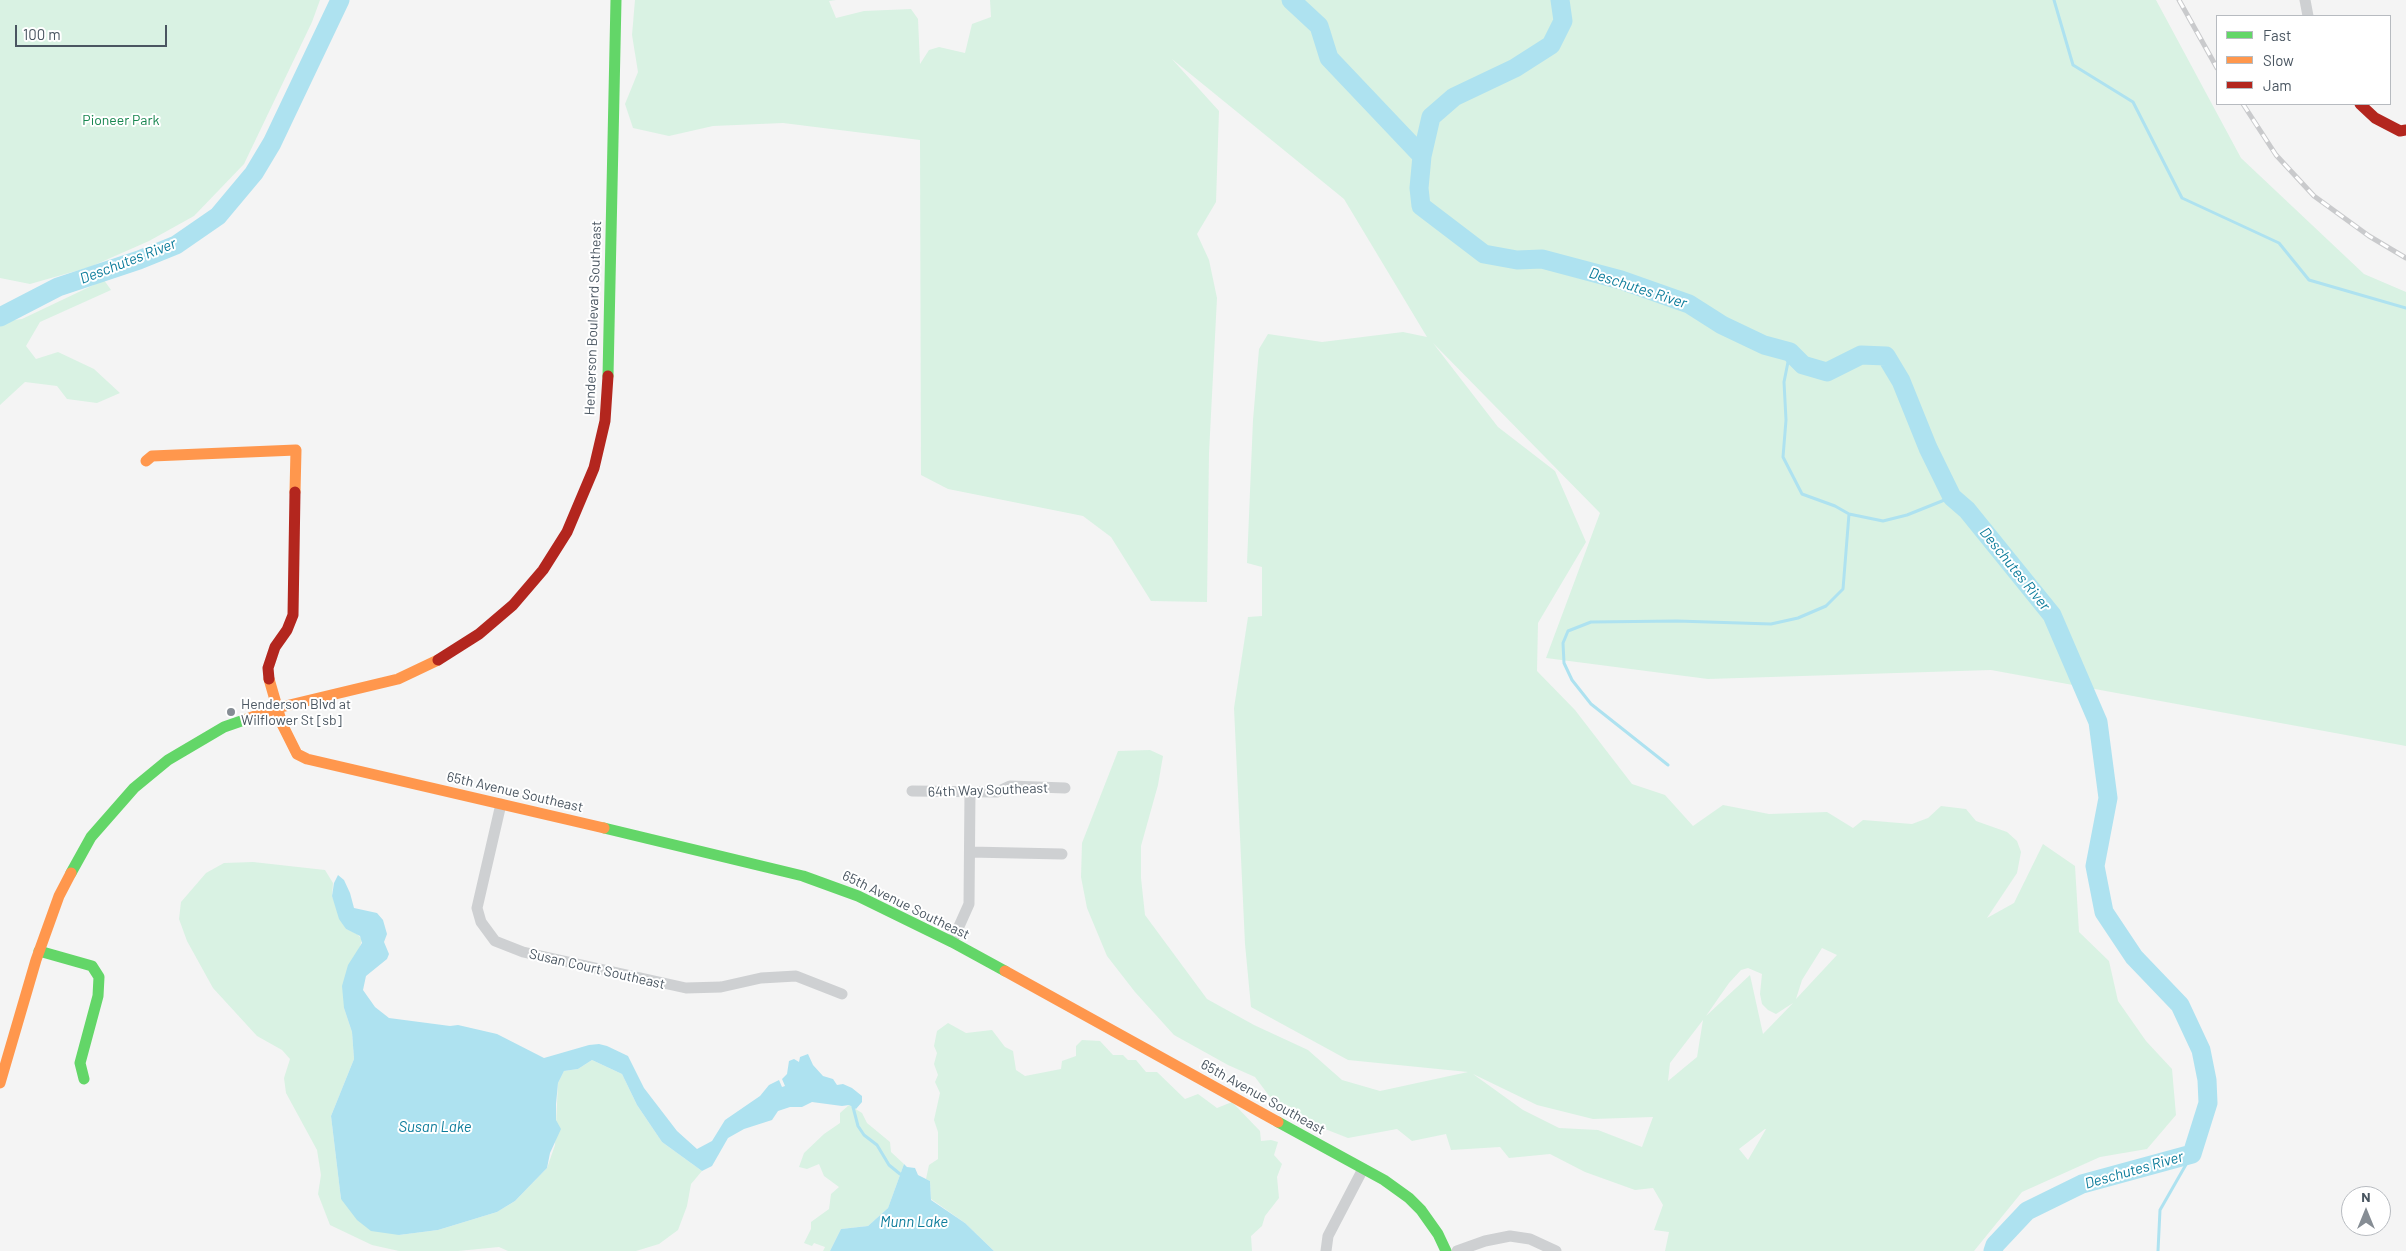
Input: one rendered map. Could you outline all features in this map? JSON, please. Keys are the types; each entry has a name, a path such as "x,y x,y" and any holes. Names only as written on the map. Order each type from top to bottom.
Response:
{"street":[{"name":"Henderson Boulevard Southeast","path":"0,1083 39,951 59,896 91,837 118,804 150,774 186,748 224,727 277,708 375,686 425,668 460,647 497,620 529,588 556,552 578,512 594,468 600,445 607,392 616,0"},
{"path":"2305,0 2308,15"},
{"path":"2361,105 2375,118 2400,131 2406,130"},
{"name":"65th Avenue Southeast","path":"146,461 152,456 296,450 293,616 287,630 274,647 268,668 277,708 297,754 307,759 725,856 816,880 858,896 952,942 1363,1169 1409,1198 1430,1222 1446,1251"},
{"name":"64th Way Southeast","path":"912,791 996,792 1010,786 1065,788"},
{"path":"952,942 969,904 970,792"},
{"name":"Susan Court Southeast","path":"500,804 477,908 484,929 489,936 503,945 523,952 686,988 721,988 761,978 796,976 842,994"},
{"path":"970,852 1062,854"},
{"path":"39,951 92,966 99,977 98,996 80,1063 84,1079"},
{"path":"1326,1251 1330,1231 1363,1169"},
{"path":"1457,1251 1510,1236 1530,1239 1556,1251"}],"green space":[{"name":"Pioneer Park","path":"0,0 320,0 312,22 244,164 194,216 149,241 90,267 30,284 0,278"},
{"path":"635,0 836,0 829,1 836,18 864,11 911,9 918,19 920,64 929,50 939,47 965,53 972,24 991,17 990,0 2156,0 2241,158 2364,274 2406,292 2406,746 1991,670 1708,679 1546,658 1600,513 1433,343 1498,427 1555,471 1586,542 1538,623 1537,671 1575,710 1632,784 1665,795 1693,826 1723,805 1769,814 1827,812 1853,828 1863,820 1912,824 1928,818 1941,806 1966,809 1976,821 2007,832 2017,841 2021,852 2017,873 1987,918 2014,903 2043,844 2075,866 2079,932 2109,961 2118,1001 2146,1041 2172,1069 2176,1115 2147,1149 2100,1157 2022,1192 1974,1251 1665,1251 1669,1232 1654,1230 1663,1205 1653,1188 1635,1190 1585,1172 1550,1154 1509,1158 1500,1147 1451,1150 1446,1134 1412,1141 1397,1129 1348,1138 1325,1129 1292,1108 1270,1097 1255,1077 1228,1065 1174,1035 1135,992 1107,956 1087,908 1081,877 1082,843 1118,751 1150,750 1163,756 1158,785 1141,846 1141,878 1145,915 1207,999 1254,1025 1308,1050 1342,1080 1380,1091 1468,1072 1348,1060 1251,1007 1245,944 1234,708 1248,617 1262,616 1262,567 1247,563 1253,420 1259,349 1268,334 1322,342 1403,332 1427,337 1344,199 1172,59 1219,111 1216,202 1197,234 1209,260 1217,298 1209,453 1207,602 1151,601 1111,537 1083,516 948,489 921,475 920,140 783,123 713,126 669,136 633,128 625,104 638,72 632,35","holes":["1822,948 1837,955 1796,999 1802,980","1748,968 1762,974 1760,994 1762,1004 1768,1010 1776,1014 1793,1003 1763,1034 1750,975 1706,1016 1729,983 1741,970","1703,1020 1697,1057 1668,1081 1670,1063","1473,1074 1537,1105 1593,1119 1653,1117 1642,1147 1598,1130 1559,1128 1523,1110","1766,1129 1748,1160 1739,1149"]},
{"path":"104,280 111,290 40,322 26,346 36,359 58,352 94,369 120,393 97,403 67,399 57,386 25,382 0,405 0,322 22,319"},
{"path":"253,862 325,870 333,883 332,896 346,929 357,934 362,939 344,1008 352,1032 354,1059 331,1116 341,1199 399,1235 438,1230 497,1212 515,1201 547,1168 555,1145 558,1083 564,1071 578,1069 592,1060 622,1074 637,1105 662,1142 702,1171 691,1184 687,1206 678,1230 659,1244 636,1251 508,1251 499,1247 458,1251 399,1251 372,1245 330,1225 318,1194 321,1175 317,1150 286,1093 284,1078 290,1059 282,1050 257,1036 213,988 187,941 179,919 181,902 206,873 224,863"},
{"path":"948,1023 966,1033 992,1030 1005,1047 1013,1051 1016,1070 1025,1076 1061,1069 1062,1061 1076,1056 1076,1046 1082,1040 1100,1041 1113,1055 1123,1055 1128,1060 1136,1060 1146,1072 1157,1072 1185,1099 1198,1094 1217,1108 1232,1102 1260,1131 1261,1141 1271,1140 1278,1142 1274,1155 1282,1164 1277,1177 1279,1198 1265,1216 1262,1226 1251,1236 1252,1251 994,1251 965,1223 931,1199 930,1181 926,1179 929,1165 938,1159 938,1132 934,1120 940,1093 935,1082 938,1075 934,1064 937,1053 934,1046 937,1031"},
{"path":"849,1105 862,1113 867,1123 890,1142 891,1152 904,1164 888,1208 868,1226 841,1229 830,1251 823,1251 825,1247 814,1243 812,1246 804,1243 811,1229 811,1222 829,1209 831,1194 839,1187 824,1176 819,1164 807,1169 799,1167 804,1153 824,1134 840,1123 840,1113"}],"water":[{"name":"Susan Lake","path":"338,875 344,880 354,908 377,913 383,920 387,934 384,942 389,954 387,959 366,976 363,990 375,1007 389,1018 450,1026 458,1025 497,1034 544,1058 589,1045 599,1044 607,1046 628,1056 644,1088 677,1131 697,1149 712,1141 725,1120 760,1096 769,1085 779,1080 782,1087 785,1086 782,1079 787,1074 789,1061 794,1059 799,1062 800,1057 808,1054 813,1065 823,1076 833,1079 837,1085 843,1084 852,1088 862,1096 862,1102 856,1109 849,1105 842,1106 812,1102 802,1107 790,1107 778,1111 772,1120 744,1129 728,1138 712,1166 702,1171 662,1142 637,1105 622,1074 592,1060 578,1069 564,1071 558,1083 556,1104 556,1120 561,1129 550,1153 547,1168 515,1201 497,1212 438,1230 399,1235 371,1231 357,1220 341,1199 331,1116 354,1059 352,1032 344,1008 342,986 348,965 362,943 360,936 346,929 339,919 332,896 334,883"},
{"name":"Munn Lake","path":"904,1164 907,1167 915,1168 918,1175 930,1181 931,1200 965,1223 994,1251 830,1251 841,1229 868,1226 888,1208"}],"waterway":[{"name":"Deschutes River","path":"0,317 58,287 139,260 176,245 218,216 254,173 272,143 340,0"},
{"name":"Deschutes River","path":"1291,0 1319,26 1329,58 1422,156"},
{"name":"Deschutes River","path":"1560,0 1563,21 1551,45 1515,68 1454,97 1431,117 1422,156 1419,188 1421,206 1484,254 1517,260 1542,259 1621,280 1689,304 1722,325 1764,345 1790,352 1803,365 1827,372 1861,355 1886,356 1901,381 1928,448 1952,497 1967,510 2052,615 2098,722 2108,798 2095,866 2104,912 2134,957 2180,1005 2201,1050 2207,1080 2208,1103 2192,1154 2082,1184 2027,1211 1995,1245 1993,1251"},
{"path":"2054,0 2073,65 2133,102 2182,198 2279,243 2309,280 2406,308"},
{"path":"1790,352 1784,382 1786,420 1783,457 1802,494 1835,506 1849,514 1883,521 1907,515 1952,497"},
{"path":"1668,765 1591,704 1572,680 1564,663 1563,643 1568,631 1591,622 1677,621 1771,624 1798,618 1826,606 1843,589 1849,514"},
{"path":"853,1107 858,1126 864,1135 877,1145 889,1165 900,1174"},
{"path":"2158,1251 2160,1210 2192,1154"}],"railway":[{"path":"2179,0 2216,66"},
{"path":"2244,105 2276,155 2314,196 2369,236 2406,258"}],"traffic: fast":[{"path":"608,376 616,0"},
{"path":"71,873 91,837 134,788 168,760 224,727 247,719"},
{"path":"604,828 803,876 858,896 952,942 1005,971"},
{"path":"39,951 92,966 99,977 98,996 80,1063 84,1079"},
{"path":"1278,1122 1384,1180 1409,1198 1421,1210 1438,1234 1446,1251"}],"traffic: slow":[{"path":"146,461 152,456 296,450 295,492"},
{"path":"247,719 277,708 398,679 438,660"},
{"path":"269,679 282,724 297,754 307,759 604,828"},
{"path":"0,1083 36,960 59,896 71,873"},
{"path":"1005,971 1278,1122"}],"traffic: jam":[{"path":"2361,105 2375,118 2400,131 2406,130"},
{"path":"438,660 479,634 513,605 543,570 567,532 594,468 605,421 608,376"},
{"path":"269,679 268,668 275,647 287,630 293,615 295,492"}],"place":[{"name":"Henderson Blvd at Wilflower St [sb]","path":"231,712"}]}
